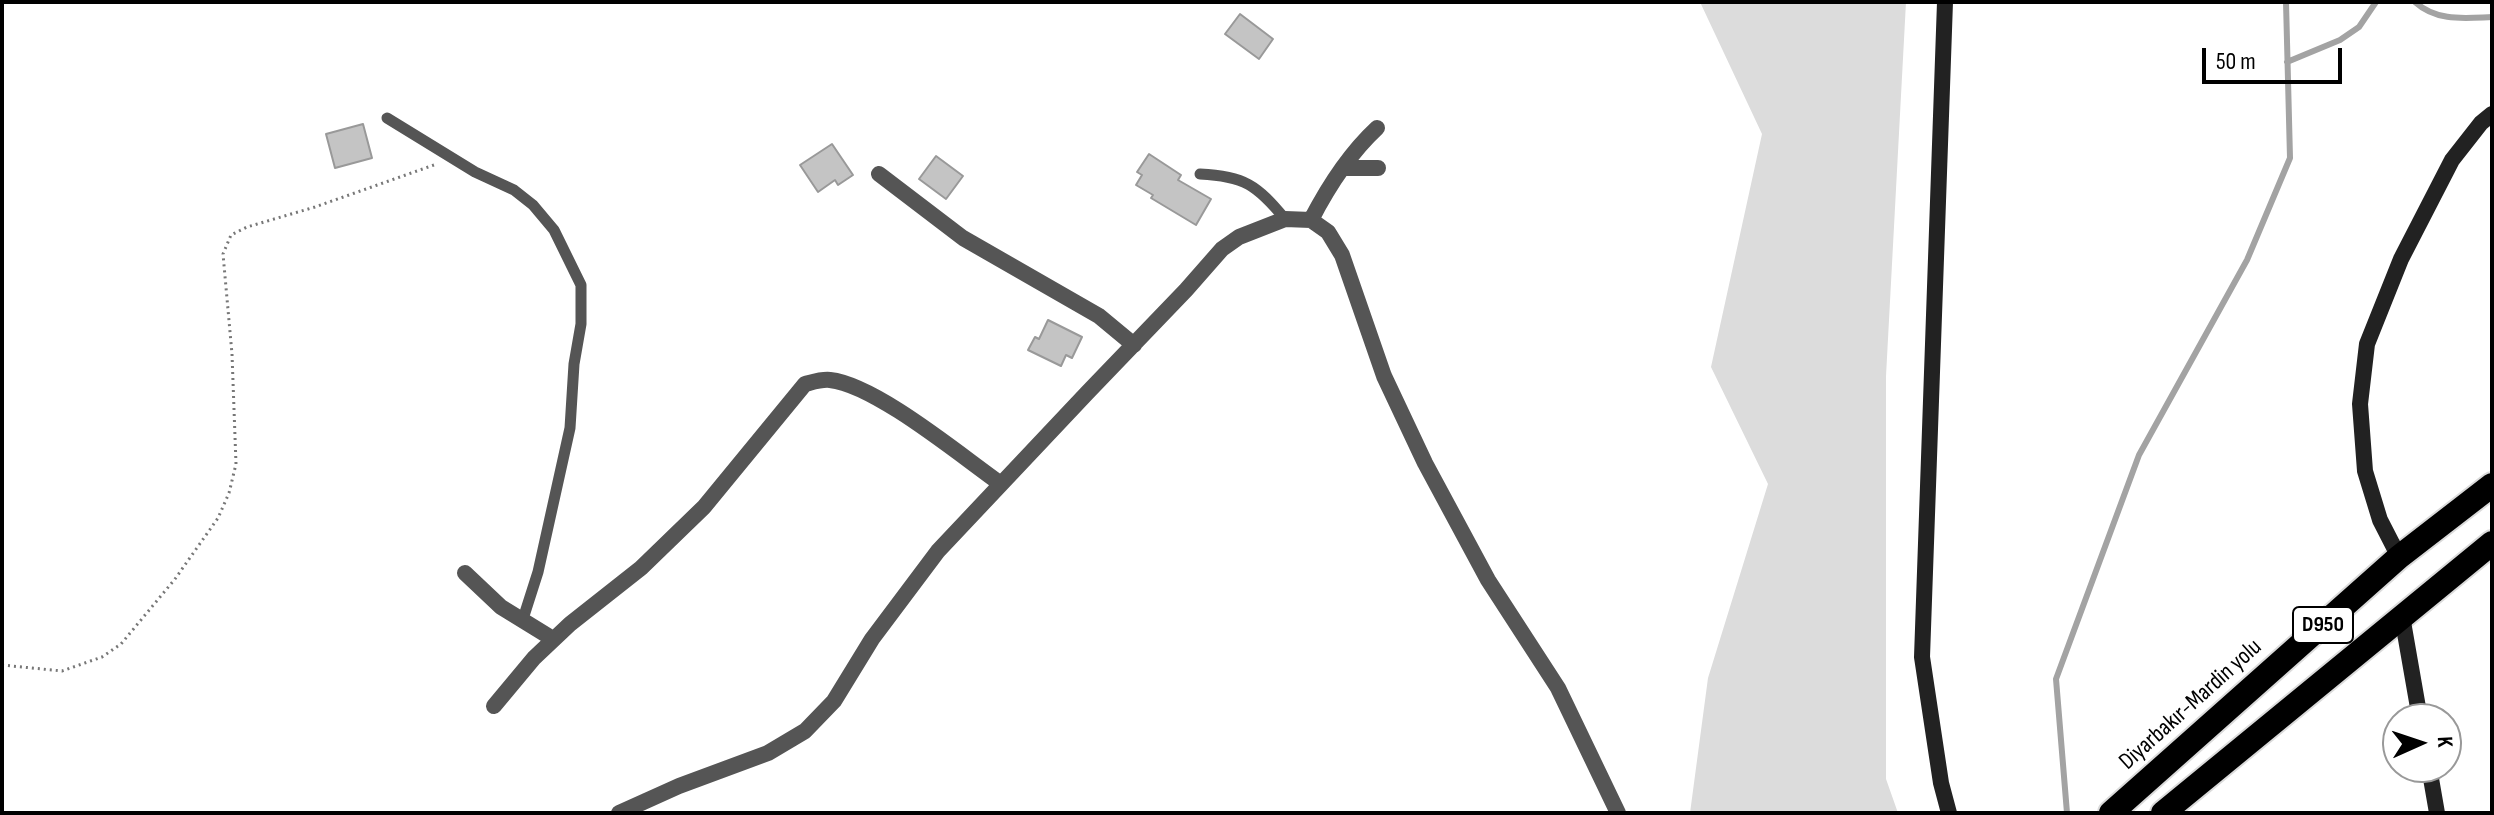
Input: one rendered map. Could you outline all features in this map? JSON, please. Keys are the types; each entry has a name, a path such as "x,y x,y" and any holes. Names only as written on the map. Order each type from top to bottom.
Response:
{"highway":[{"name":"Diyarbakır-Mardin yolu","path":"2111,813 2399,557 2492,485"},
{"name":"D950","path":"2168,809 2492,543"}],"street":[{"path":"1945,2 1922,657 1941,783 1949,813"},
{"path":"2399,557 2380,520 2365,471 2360,404 2367,344 2401,259 2452,160 2492,114"},
{"path":"1311,220 1325,192 1362,142 1377,128"},
{"path":"1343,168 1378,168"},
{"path":"879,174 963,238 1099,316 1134,345"},
{"path":"626,812 679,786 768,753 805,731 834,701 872,639 938,551 1222,249 1239,237 1285,219 1311,220 1328,232 1342,255 1384,376 1425,463 1488,580 1558,688 1618,813"},
{"path":"494,706 509,685 553,639 641,568 704,507 805,384 829,380 859,389 899,412 1001,484"},
{"path":"465,573 501,607 553,639"},
{"path":"2402,616 2417,703"},
{"path":"2432,783 2437,813"}],"lane":[{"path":"387,118 475,172 514,190 533,205 554,230 581,285 581,324 573,376 570,428 542,558 522,622"},
{"path":"1200,174 1239,178 1262,191 1285,219"}],"path":[{"path":"2,665 62,671 77,667 121,644 175,579 218,518 229,493 236,464 232,354 223,254 231,235 453,158"}],"shaded area":[{"path":"1700,2 1906,2 1886,376 1886,779 1898,813 1690,813 1708,678 1768,484 1711,367 1762,134"}],"building":[{"path":"1240,14 1273,39 1259,59 1225,34"},
{"path":"363,124 372,158 335,168 326,134"},
{"path":"832,144 853,175 838,185 835,180 818,192 800,165"},
{"path":"1149,154 1181,175 1178,180 1211,199 1196,225 1151,198 1153,195 1136,185 1142,175 1137,172"},
{"path":"936,156 963,176 946,199 919,179"},
{"path":"1048,320 1082,337 1072,358 1066,355 1061,366 1028,350 1035,337 1039,339"}],"waterway":[{"path":"2067,813 2056,679 2139,455 2247,260 2290,158 2286,2"},
{"path":"2287,62 2340,40 2359,27 2376,2"},
{"path":"2415,2 2442,16 2492,17"}]}
